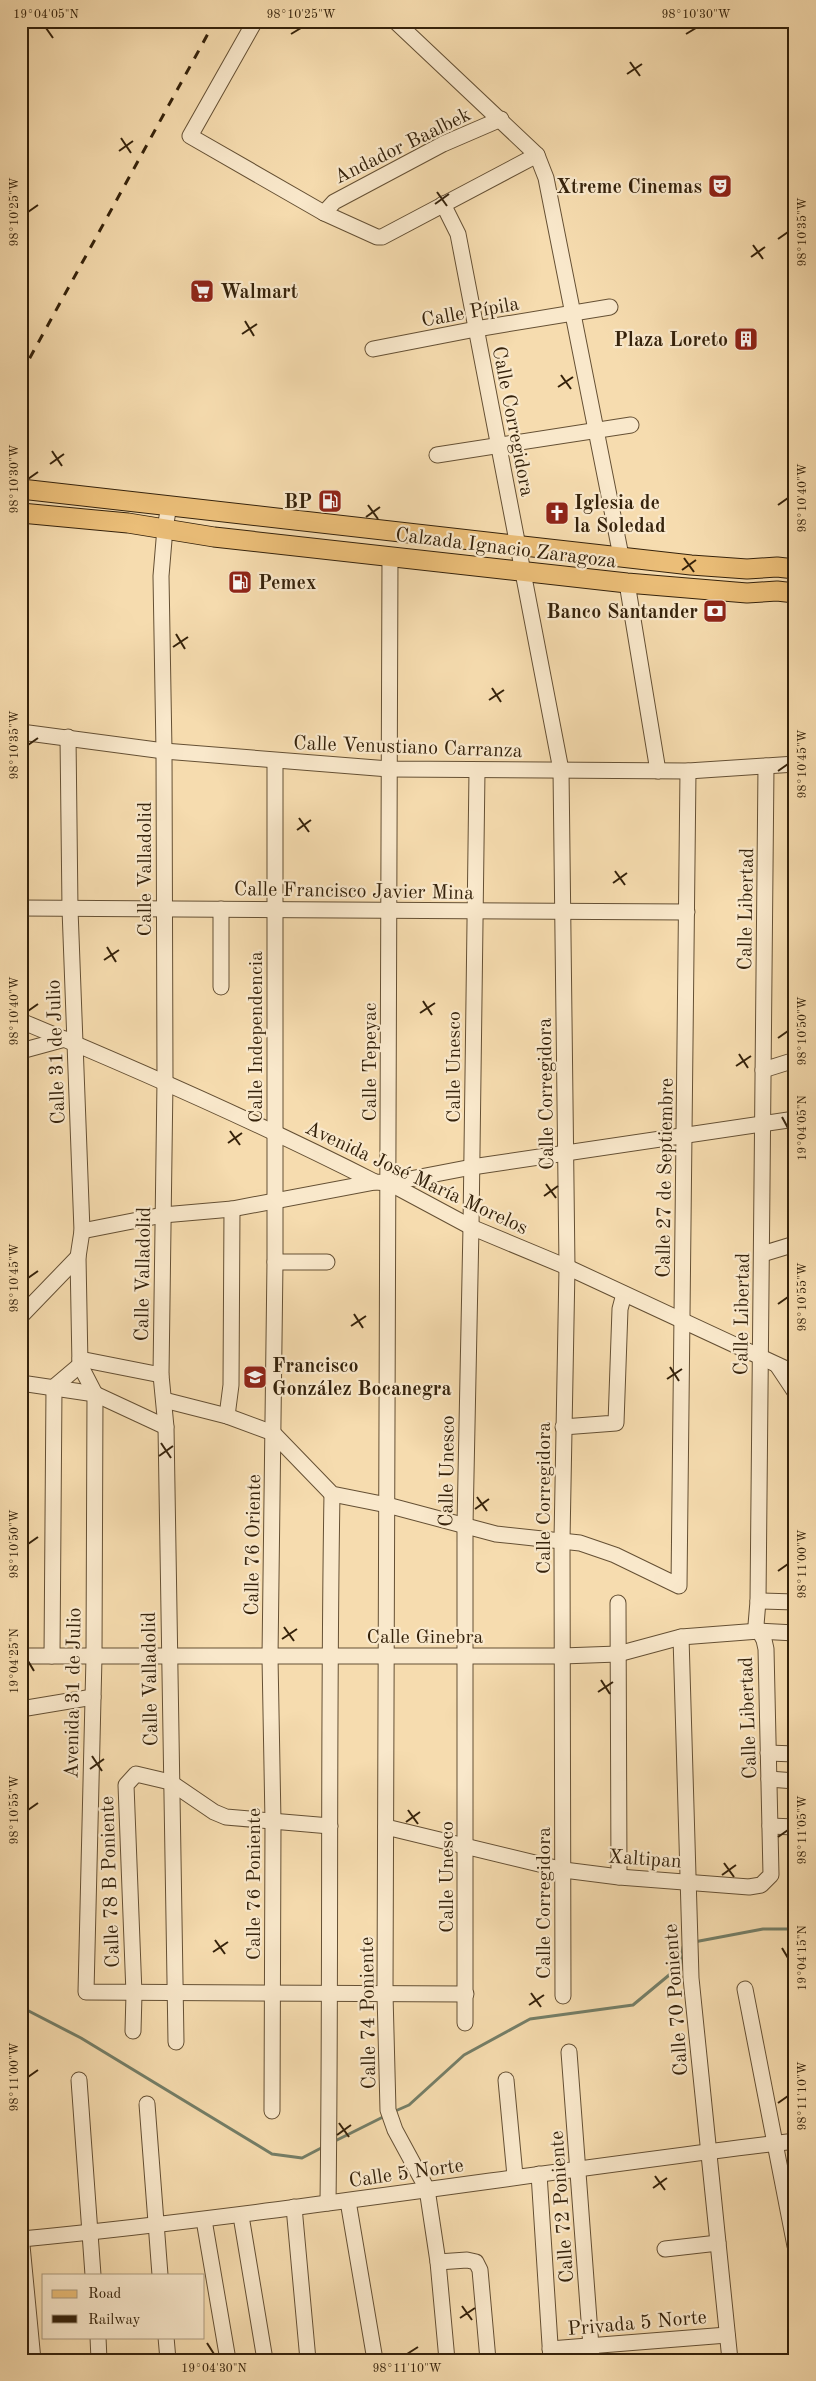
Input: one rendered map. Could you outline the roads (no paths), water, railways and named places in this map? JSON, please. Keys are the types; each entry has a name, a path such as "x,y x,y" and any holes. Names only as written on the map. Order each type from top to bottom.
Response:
{"main road":[{"name":"Calzada Ignacio Zaragoza","path":"21,489 747,570 795,580"},
{"path":"128,523 150,514 164,505"},
{"name":"Calzada Ignacio Zaragoza","path":"21,513 128,523 214,537 521,570 627,584 747,593 777,591 795,593"},
{"name":"Calzada Ignacio Zaragoza","path":"747,570 777,567 795,569"},
{"name":"Calzada Ignacio Zaragoza","path":"747,593 776,602 795,604"}],"street":[{"path":"255,21 190,136 324,213 377,237 382,237 537,155"},
{"path":"395,21 537,155 546,178 598,430 621,556"},
{"name":"Andador Baalbek","path":"324,213 334,202 442,144 501,119"},
{"name":"Calle Corregidora","path":"443,204 458,234 499,444 521,570 561,770 567,1267 562,1540 563,1996"},
{"name":"Calle Pípila","path":"372,349 476,329 610,307"},
{"path":"437,455 631,425"},
{"name":"Calle Valladolid","path":"164,505 165,528 161,576 164,751 165,1081 160,1375 166,1427 170,1782 176,2042"},
{"name":"Calle Tepeyac","path":"388,1656 382,1182 390,910 390,556"},
{"path":"627,584 658,771"},
{"name":"Calle Venustiano Carranza","path":"21,732 164,751 275,762 389,769 688,771 795,764"},
{"name":"Calle 31 de Julio","path":"68,738 70,1040 82,1231 78,1257 80,1362 95,1394"},
{"name":"Calle Independencia","path":"273,1433 276,1132 275,762"},
{"name":"Calle Libertad","path":"722,1885 749,1887 761,1885 771,1875 766,1649 756,1619 758,1601 764,1124 766,766"},
{"name":"Calle Unesco","path":"465,2023 465,1525 472,1167 476,771"},
{"name":"Calle 27 de Septiembre","path":"562,1540 615,1555 680,1586 681,1320 685,1136 688,771"},
{"name":"Calle Francisco Javier Mina","path":"21,908 164,910 275,908 474,912 687,912"},
{"path":"221,909 221,987"},
{"name":"Avenida José María Morelos","path":"21,1021 165,1081 382,1182 471,1227 567,1267 795,1373"},
{"path":"21,1051 70,1040"},
{"path":"763,1070 795,1060"},
{"path":"82,1231 163,1215 232,1209 472,1167 795,1119"},
{"path":"227,1416 230,1385 232,1209"},
{"path":"762,1254 795,1244"},
{"path":"21,1316 78,1257"},
{"path":"275,1262 327,1262"},
{"path":"563,1427 616,1423 620,1309 624,1294"},
{"path":"52,1656 54,1387 80,1362 160,1375"},
{"path":"777,1365 795,1392"},
{"path":"21,1383 95,1394 166,1427"},
{"name":"Avenida 31 de Julio","path":"95,1394 94,1657 86,1992 134,1994"},
{"path":"164,1400 227,1416 273,1433 332,1494 387,1505 515,1538 562,1540"},
{"name":"Calle 76 Oriente","path":"270,1657 273,1433"},
{"name":"Calle 74 Poniente","path":"328,2203 331,1994 329,1657 332,1494"},
{"path":"758,1601 795,1602"},
{"path":"618,1603 620,1877"},
{"name":"Calle Ginebra","path":"21,1656 562,1656 618,1654 681,1637 759,1630 795,1633"},
{"name":"Calle 70 Poniente","path":"681,1637 691,1978 730,2360"},
{"name":"Calle 74 Poniente","path":"388,1656 385,1994 390,2121 427,2189 438,2262 447,2360"},
{"name":"Calle 76 Poniente","path":"270,1657 273,1822 272,2111"},
{"path":"21,1709 93,1697"},
{"path":"768,1754 795,1754"},
{"name":"Calle 78 B Poniente","path":"133,2031 134,1994 126,1785 136,1774 170,1782"},
{"path":"769,1779 795,1781"},
{"path":"170,1782 214,1812 226,1817 330,1826"},
{"path":"770,1826 795,1827"},
{"name":"Xaltipan","path":"386,1827 564,1870 620,1877 722,1885"},
{"path":"745,1989 795,2246"},
{"path":"134,1994 466,1994"},
{"name":"Calle 72 Poniente","path":"568,2052 592,2353"},
{"path":"79,2080 93,2274"},
{"path":"506,2080 515,2176"},
{"path":"146,2104 160,2274"},
{"name":"Calle 5 Norte","path":"22,2239 241,2216 515,2176 795,2141"},
{"path":"539,2174 551,2355"},
{"path":"348,2201 375,2360"},
{"path":"294,2207 308,2360"},
{"path":"241,2216 265,2360"},
{"path":"204,2220 228,2360"},
{"path":"21,2235 33,2360"},
{"path":"666,2249 718,2243"},
{"path":"438,2262 467,2260 476,2262 480,2270 488,2360"},
{"name":"Privada 5 Norte","path":"551,2355 592,2353 727,2335"},
{"path":"98,2338 100,2360"},
{"path":"166,2338 168,2360"}],"waterway":[{"path":"694,1942 763,1929 795,1929"},
{"path":"393,2112 409,2105 464,2055 530,2019 633,2005 680,1966 683,1947"},
{"path":"21,2007 81,2038 272,2154 302,2158 325,2146"},
{"path":"333,2142 385,2116"}],"railway":[{"path":"21,374 215,21"}],"place":[{"name":"Xtreme Cinemas","path":"720,186"},
{"name":"Walmart","path":"202,291"},
{"name":"Plaza Loreto","path":"746,339"},
{"name":"BP","path":"330,501"},
{"name":"Iglesia de la Soledad","path":"557,513"},
{"name":"Pemex","path":"240,582"},
{"name":"Banco Santander","path":"715,611"},
{"name":"Francisco González Bocanegra","path":"255,1377"}]}
